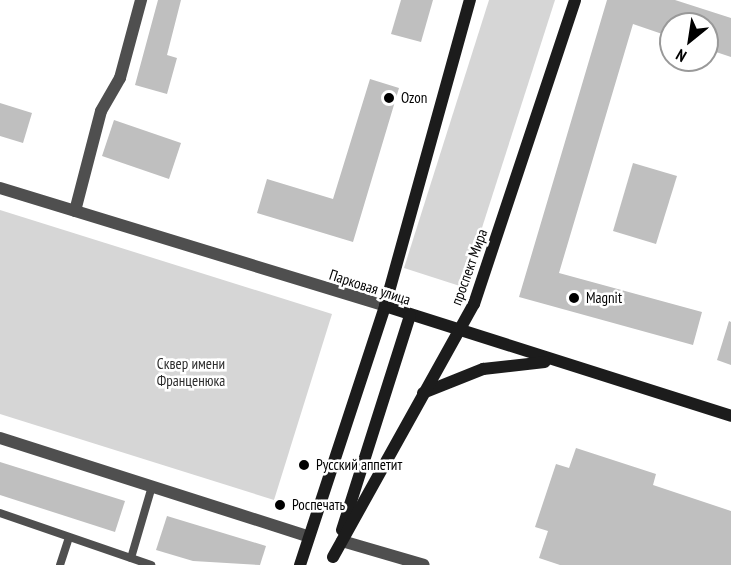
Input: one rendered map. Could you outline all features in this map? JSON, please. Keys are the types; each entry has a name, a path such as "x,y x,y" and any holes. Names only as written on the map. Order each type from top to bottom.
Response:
{"main road":[{"path":"300,565 385,306 470,0"},
{"name":"проспект Мира","path":"332,561 474,304 574,0"},
{"name":"Парковая улица","path":"385,306 552,362 731,416"},
{"name":"проспект Мира","path":"332,561 410,315"},
{"path":"423,393 483,369 552,362"}],"street":[{"path":"75,211 101,111 120,78 141,0"},
{"name":"Парковая улица","path":"0,188 385,306"},
{"path":"0,438 308,536"},
{"path":"342,541 424,565"}],"lane":[{"path":"131,558 152,486"},
{"path":"0,513 151,565"},
{"path":"60,565 69,537"}],"green space":[{"path":"489,0 555,0 463,287 404,268"},
{"name":"Сквер имени Франценюка","path":"0,210 332,314 274,500 0,414"}],"building":[{"path":"158,0 181,0 167,55 177,58 167,94 135,85"},
{"path":"401,0 433,0 421,42 391,34"},
{"path":"607,0 675,0 712,12 659,12 659,33 633,24 559,273 702,312 693,345 519,297"},
{"path":"719,14 731,18 731,57 719,53"},
{"path":"370,79 399,88 353,242 257,213 267,179 333,199"},
{"path":"0,103 32,113 23,143 0,136"},
{"path":"114,120 181,143 169,179 102,156"},
{"path":"633,163 677,176 656,244 613,231"},
{"path":"729,321 731,322 731,365 717,360"},
{"path":"576,448 656,474 653,485 731,511 731,565 560,565 539,558 548,531 535,527 556,464 569,468"},
{"path":"0,462 125,501 115,532 0,495"},
{"path":"167,516 266,546 260,565 193,561 156,550"}],"place":[{"name":"Ozon","path":"389,98"},
{"name":"Magnit","path":"574,298"},
{"name":"Русский аппетит","path":"304,465"},
{"name":"Роспечать","path":"280,505"}]}
